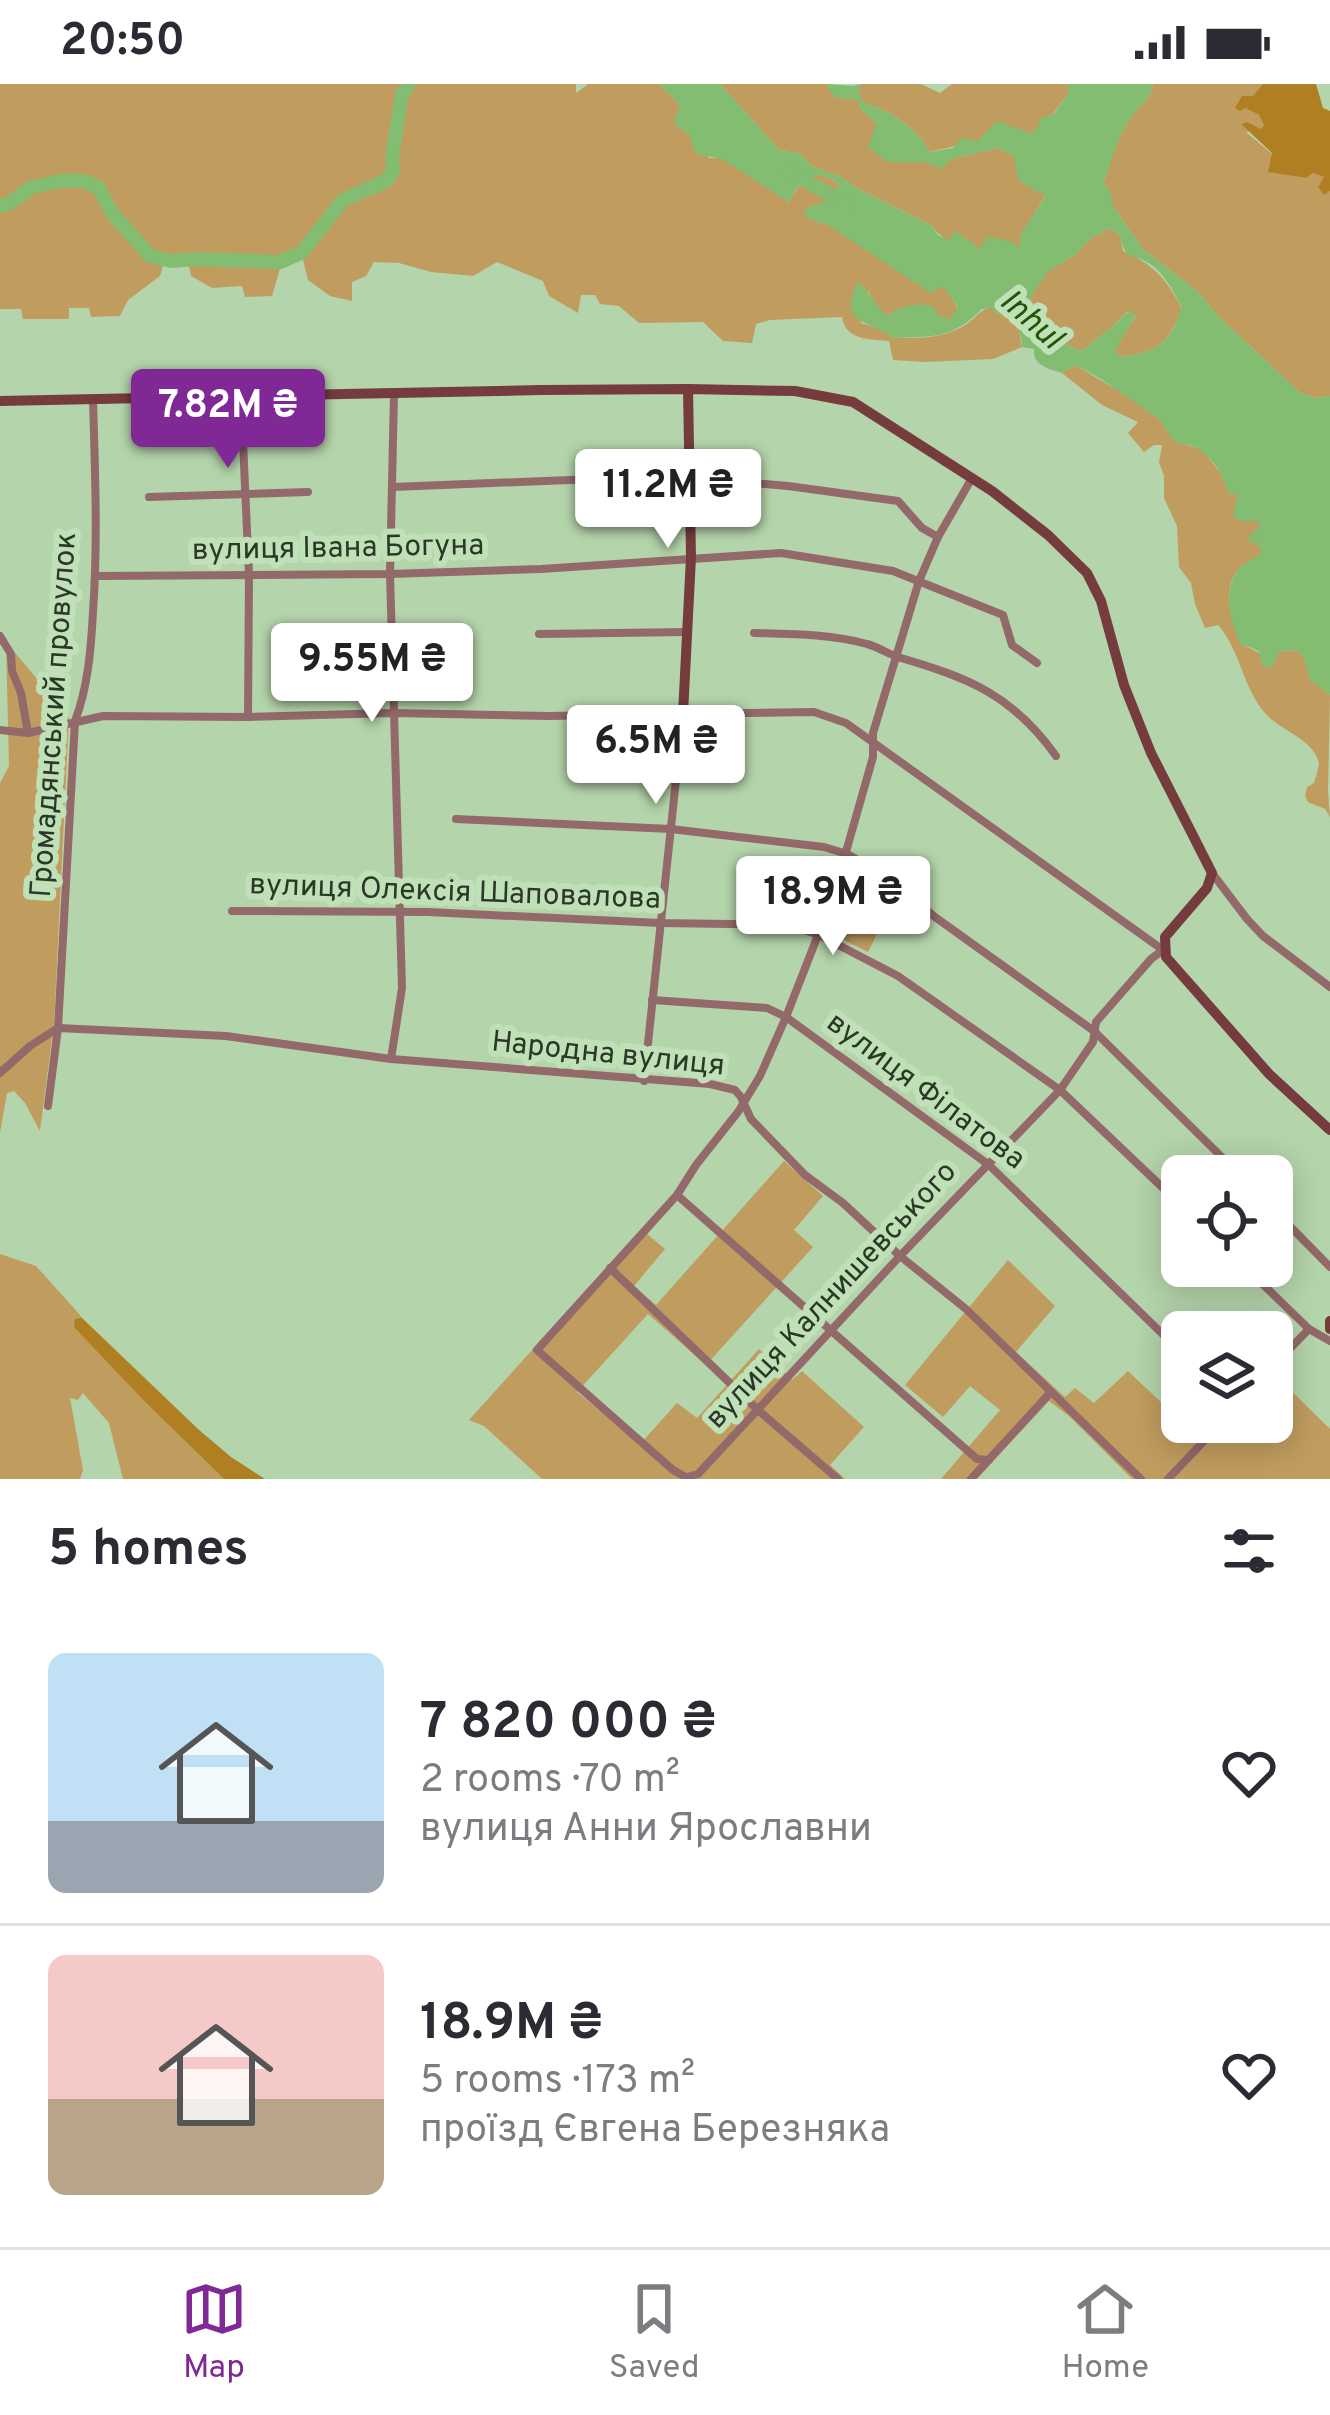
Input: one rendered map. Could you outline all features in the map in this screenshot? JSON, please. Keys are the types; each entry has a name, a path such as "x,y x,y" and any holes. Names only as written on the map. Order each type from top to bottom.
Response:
{"street":[{"path":"644,1081 683,714 691,557 688,389"},
{"path":"0,401 688,389 796,391 854,402 972,478 1048,535 1087,573 1101,601 1124,686 1151,753 1212,873 1246,920 1330,988"},
{"path":"392,1059 402,988 390,574 394,394"},
{"path":"241,397 250,575 248,717"},
{"name":"Громадянський провулок","path":"48,1106 58,1028 74,722 91,650 93,399"},
{"path":"393,488 646,477 788,486 898,501 922,528 938,537"},
{"path":"688,1478 537,1350 677,1195 743,1105 786,1017 847,854 873,757 873,733 919,580 972,478"},
{"path":"149,496 308,492"},
{"name":"вулиця Івана Богуна","path":"95,576 541,569 782,553 893,571 1003,615 1012,644 1036,663"},
{"path":"539,634 688,632"},
{"path":"754,633 868,644 988,690 1020,712 1056,756"},
{"name":"Громадянський провулок","path":"0,636 11,654 28,733"},
{"path":"340,646 392,644"},
{"path":"0,730 28,733 103,716 814,712 846,723 1163,950 1269,1074 1330,1130"},
{"path":"457,819 671,829 824,847 847,854 877,871 1094,1031 1220,1155"},
{"path":"1163,950 1165,937 1207,888 1212,873"},
{"name":"вулиця Олексія Шаповалова","path":"232,911 428,912 788,925 819,935 898,976 1060,1090 1161,1186"},
{"name":"вулиця Калнишевського","path":"688,1478 698,1474 1060,1090 1093,1042 1096,1022 1163,950"},
{"name":"вулиця Філатова","path":"652,1000 767,1009 786,1017 988,1165 1161,1333"},
{"path":"0,1073 58,1028"},
{"name":"Народна вулиця","path":"58,1028 226,1036 392,1059 710,1084 735,1090 751,1119 805,1175 966,1309 1141,1479"},
{"path":"677,1195 977,1459 988,1460"},
{"path":"1293,1229 1330,1267"},
{"path":"610,1268 758,1410 838,1479"},
{"path":"1266,1287 1309,1329 1330,1341"},
{"path":"1293,1345 1309,1329"},
{"path":"971,1479 1050,1393"},
{"path":"1168,1479 1202,1443"}],"shaded area":[{"path":"0,84 576,84 576,93 588,84 659,84 680,105 692,137 709,158 722,158 789,202 809,176 821,175 839,184 831,200 807,208 816,222 936,288 944,286 958,308 949,320 909,309 888,316 868,291 861,323 893,338 932,336 951,332 992,307 1017,319 1022,347 993,359 893,360 889,341 853,335 842,317 770,320 756,324 752,343 723,341 703,322 639,323 619,306 600,304 595,295 581,295 578,313 549,296 543,281 497,262 473,276 374,262 366,276 352,282 352,301 330,296 308,280 302,256 281,265 272,296 245,297 242,286 212,288 191,276 188,262 164,263 160,276 128,300 120,316 91,317 89,308 69,308 69,319 23,319 21,309 0,309"},
{"path":"720,84 827,84 834,97 858,100 878,125 887,162 951,159 998,148 1013,156 1046,195 1021,235 1020,250 959,245 931,225 814,167 798,153 780,151"},
{"path":"862,84 921,84 940,93 952,84 1067,84 1070,91 1032,134 997,122 978,141 929,152 902,121 864,103 857,90"},
{"path":"1153,84 1263,84 1245,108 1259,115 1264,125 1246,132 1272,154 1271,165 1293,176 1306,178 1313,173 1325,177 1318,187 1324,194 1330,191 1330,396 1315,398 1299,392 1199,293 1143,249 1112,205 1103,184 1126,124 1148,98"},
{"path":"1263,84 1316,84 1323,108 1330,111 1330,191 1324,195 1318,187 1324,177 1268,172 1272,153 1241,124 1261,129 1264,125 1259,115 1235,108 1242,96 1253,96"},
{"path":"1109,228 1120,235 1123,251 1158,274 1182,308 1160,344 1119,357 1114,351 1136,316 1128,311 1081,351 1048,331 1030,297 1048,271"},
{"path":"1075,365 1159,419 1180,442 1204,451 1229,493 1238,495 1261,525 1257,544 1263,552 1239,569 1230,586 1232,616 1241,644 1275,656 1296,650 1303,655 1311,680 1330,695 1330,817 1305,796 1314,783 1317,756 1261,708 1218,625 1205,628 1191,583 1179,567 1177,526 1164,498 1159,462 1162,445 1144,452 1128,433 1138,422 1102,405 1062,373"},
{"path":"6,642 69,717 54,1023 40,1131 14,1091 7,1093 0,1133 0,783 9,766"},
{"path":"842,907 882,924 868,952 830,933"},
{"path":"784,1161 823,1196 794,1230 813,1247 706,1365 648,1314 577,1392 640,1444 677,1403 697,1418 759,1349 792,1380 802,1371 864,1427 830,1465 845,1479 542,1479 484,1426 469,1420 641,1229 665,1249 634,1286 656,1305"},
{"path":"0,1254 36,1266 81,1316 75,1319 75,1327 224,1479 123,1479 109,1423 83,1393 78,1400 70,1398 83,1470 80,1479 0,1479"},
{"path":"1008,1260 1055,1306 1016,1352 1065,1397 1075,1388 1094,1403 1128,1371 1161,1402 1161,1443 1293,1443 1293,1393 1330,1429 1330,1479 1132,1479 1049,1401 977,1479 941,1479 1000,1410 970,1386 943,1417 905,1385"},
{"path":"81,1317 198,1429 265,1479 224,1479 74,1327 75,1319"}],"water":[{"path":"659,84 720,84 780,151 798,153 814,167 931,225 949,240 956,231 980,249 987,236 1020,248 1020,235 1046,196 1019,181 1013,156 998,148 951,159 941,169 926,162 887,162 868,147 877,124 858,100 833,97 827,84 862,84 858,90 864,103 902,121 930,152 953,148 962,138 978,141 997,121 1032,134 1039,119 1054,114 1070,91 1067,84 1153,84 1122,132 1103,183 1111,193 1112,205 1143,249 1199,293 1299,392 1315,398 1330,396 1330,695 1310,680 1303,655 1296,650 1279,652 1272,667 1263,667 1259,651 1241,644 1229,596 1241,566 1262,552 1246,540 1261,525 1238,521 1233,514 1238,495 1229,494 1216,466 1203,452 1175,443 1159,419 1075,365 1062,373 1042,366 1034,349 1022,347 1017,319 992,308 982,309 951,331 931,336 893,338 858,319 851,306 858,282 888,316 903,307 920,305 932,306 939,316 949,319 958,307 944,287 929,292 825,223 804,215 807,208 831,199 839,184 834,181 818,175 803,178 789,202 722,159 696,154 691,137 674,123 680,105","holes":["1109,228 1120,235 1127,253 1158,270 1182,307 1167,338 1153,349 1119,357 1115,351 1136,315 1129,311 1081,351 1048,331 1030,298 1048,271 1091,238"]}],"waterway":[{"path":"0,206 32,187 84,181 98,187 112,213 150,256 171,261 280,262 301,253 343,200 386,181 393,172 402,94 409,84"},
{"name":"Inhul","path":"788,171 847,204"}]}
